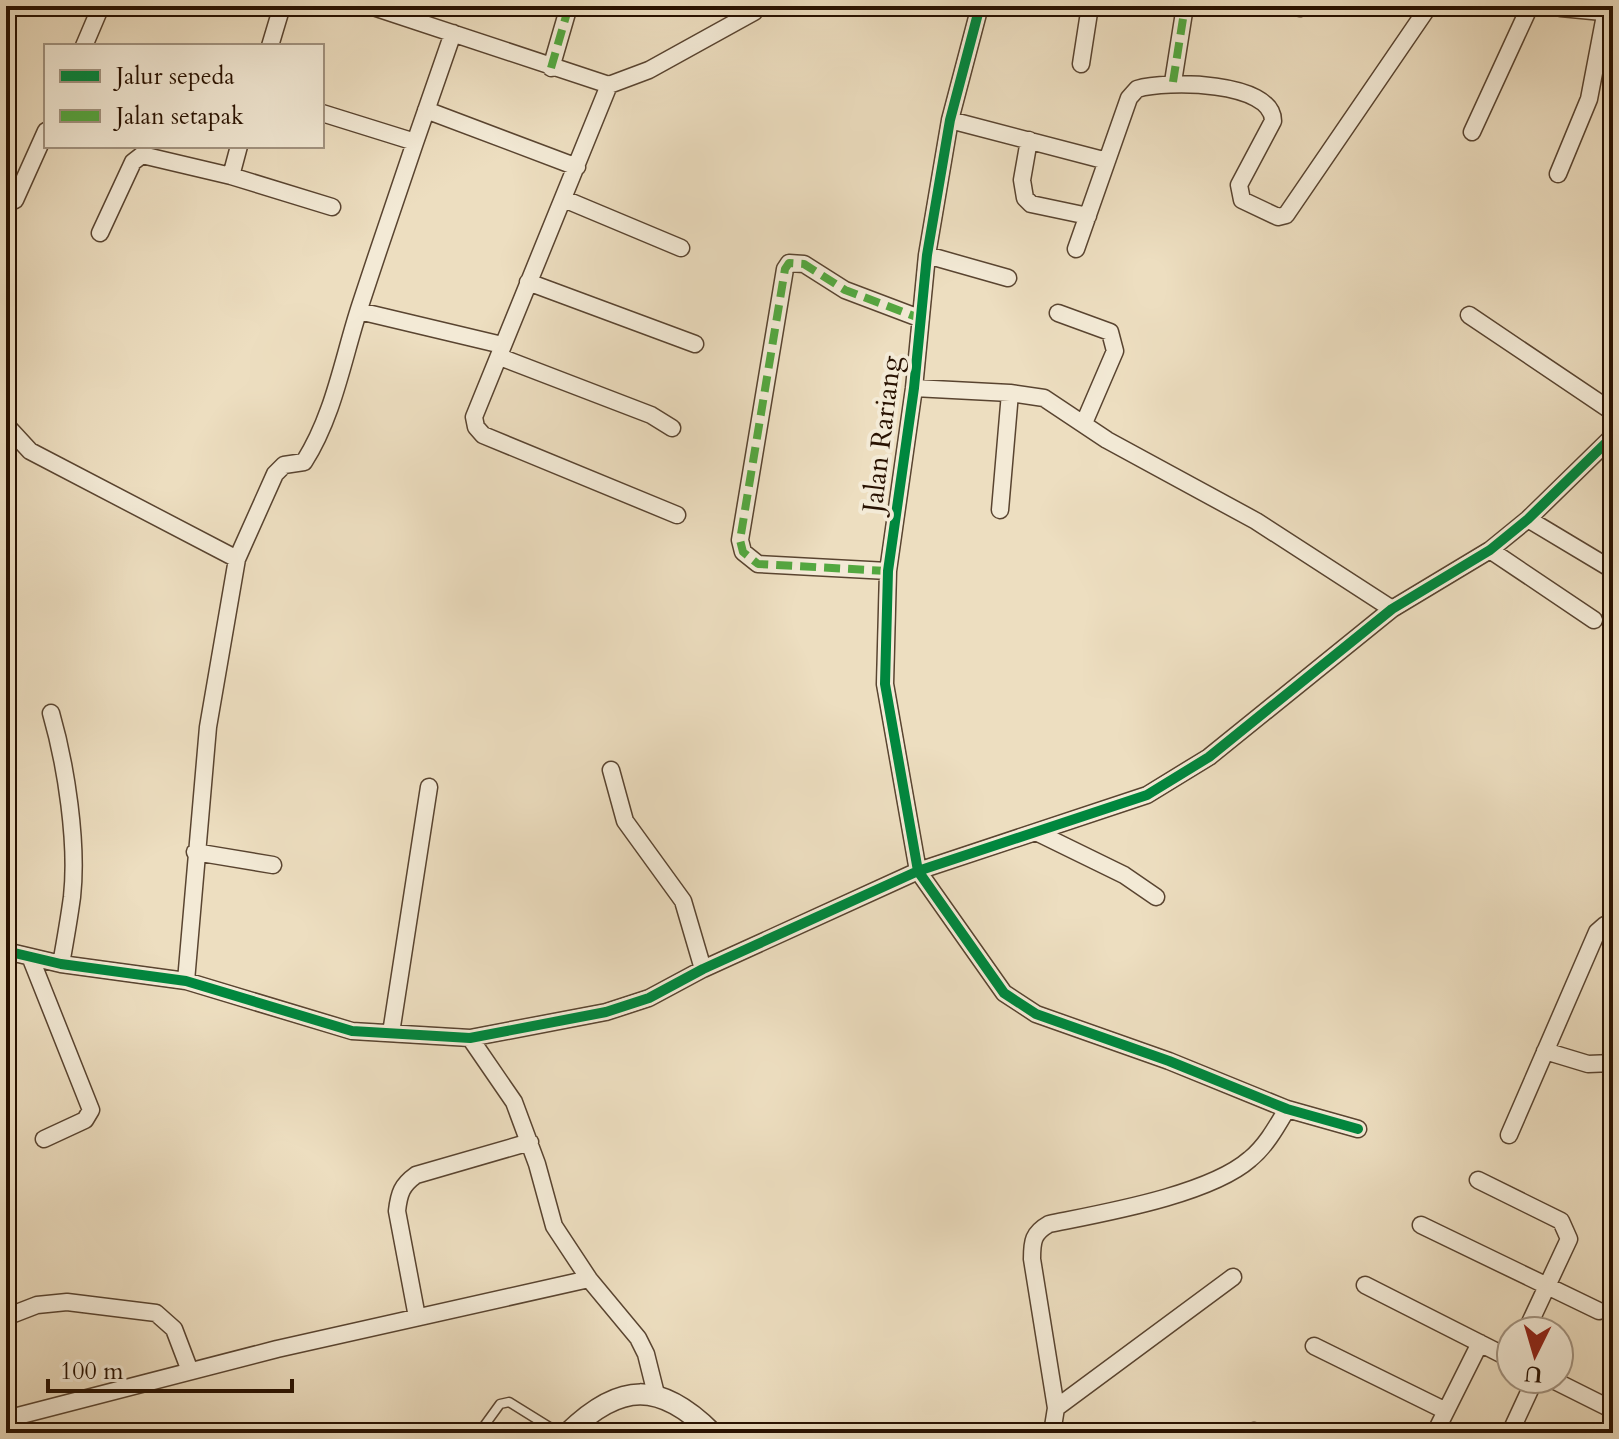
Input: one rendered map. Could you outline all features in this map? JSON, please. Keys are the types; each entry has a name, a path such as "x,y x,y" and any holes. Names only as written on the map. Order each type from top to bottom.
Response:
{"street":[{"path":"85,44 101,6"},
{"path":"271,44 282,6"},
{"path":"370,6 609,85 649,70 754,12 758,6"},
{"path":"551,68 569,6"},
{"name":"Jalan Rariang","path":"918,871 885,684 888,571 914,388 927,255 950,120 980,6"},
{"path":"1081,64 1090,6"},
{"path":"1173,82 1185,6"},
{"path":"1076,249 1129,98 1137,89 1173,82 1239,91 1266,102 1273,111 1273,121 1239,185 1238,193 1242,200 1278,217 1286,215 1429,6"},
{"path":"1472,132 1530,6"},
{"path":"1558,174 1589,99 1610,10 1561,6"},
{"path":"186,981 208,727 237,559 275,474 284,465 304,462 317,437 346,363 359,311 453,33"},
{"path":"609,85 474,417 476,427 483,435 677,515"},
{"path":"426,110 577,167"},
{"path":"324,114 415,142"},
{"path":"950,120 1107,161"},
{"path":"15,200 44,135"},
{"path":"1029,140 1022,180 1025,198 1031,204 1088,216"},
{"path":"231,176 238,148"},
{"path":"100,233 133,162 142,155 231,176 332,207"},
{"path":"564,199 681,248"},
{"path":"927,255 1008,278"},
{"path":"888,571 758,564 743,552 740,540 785,269 789,263 804,264 825,281 919,318"},
{"path":"528,282 695,344"},
{"path":"359,311 501,351 651,415 672,428"},
{"path":"1058,313 1110,332 1115,340 1115,351 1084,423"},
{"path":"1469,315 1613,412"},
{"path":"914,388 1044,398 1107,440 1256,521 1392,609"},
{"path":"1000,510 1010,393"},
{"path":"6,425 30,451 237,559"},
{"path":"6,951 61,964 186,981 324,1025 391,1033 470,1038 606,1012 649,998 703,969 918,871 1147,795 1209,757 1392,609 1490,550 1528,519 1613,436"},
{"path":"1528,519 1613,570"},
{"path":"1490,550 1594,620"},
{"path":"51,713 58,737 72,852 72,895 61,964"},
{"path":"611,770 625,821 683,901 703,969"},
{"path":"391,1033 429,787"},
{"path":"1036,832 1124,875 1156,897"},
{"path":"195,852 273,865"},
{"path":"918,871 1004,993 1036,1014 1169,1061 1287,1109 1358,1129"},
{"path":"1509,1135 1597,932 1605,925 1613,924"},
{"path":"31,959 91,1110 85,1120 44,1139"},
{"path":"470,1038 514,1102 530,1142 554,1226 589,1279 638,1338 646,1354 656,1394"},
{"path":"1545,1051 1588,1064 1613,1063"},
{"path":"1052,1433 1056,1408 1032,1259 1034,1237 1038,1230 1049,1224 1167,1197 1225,1175 1250,1159 1287,1109"},
{"path":"417,1317 397,1211 399,1194 406,1182 416,1175 530,1142"},
{"path":"1478,1180 1561,1221 1568,1231 1569,1239 1533,1315"},
{"path":"1421,1225 1599,1311"},
{"path":"1056,1408 1233,1277"},
{"path":"6,1419 190,1371 589,1279"},
{"path":"1365,1285 1495,1351"},
{"path":"6,1317 37,1305 67,1302 156,1313 174,1329 190,1371"},
{"path":"1435,1433 1480,1343"},
{"path":"1314,1346 1446,1411"},
{"path":"1575,1391 1613,1410"},
{"path":"568,1433 606,1402 622,1396 656,1394 685,1408 704,1430"},
{"path":"1510,1433 1528,1395"}],"lane":[{"path":"479,1433 500,1404 509,1402 559,1433"}],"marked path":[{"path":"551,68 569,6"},
{"path":"1173,82 1185,6"},
{"path":"888,571 758,564 743,552 740,540 785,269 789,263 804,264 845,290 919,318"}],"cycle path":[{"path":"980,6 950,120 927,255 914,388 888,571 885,684 918,871 1004,993 1036,1014 1169,1061 1287,1109 1358,1129"},
{"path":"6,951 61,964 186,981 352,1031 470,1038 606,1012 649,998 703,969 918,871 1147,795 1209,757 1392,609 1490,550 1528,519 1613,436"}]}
